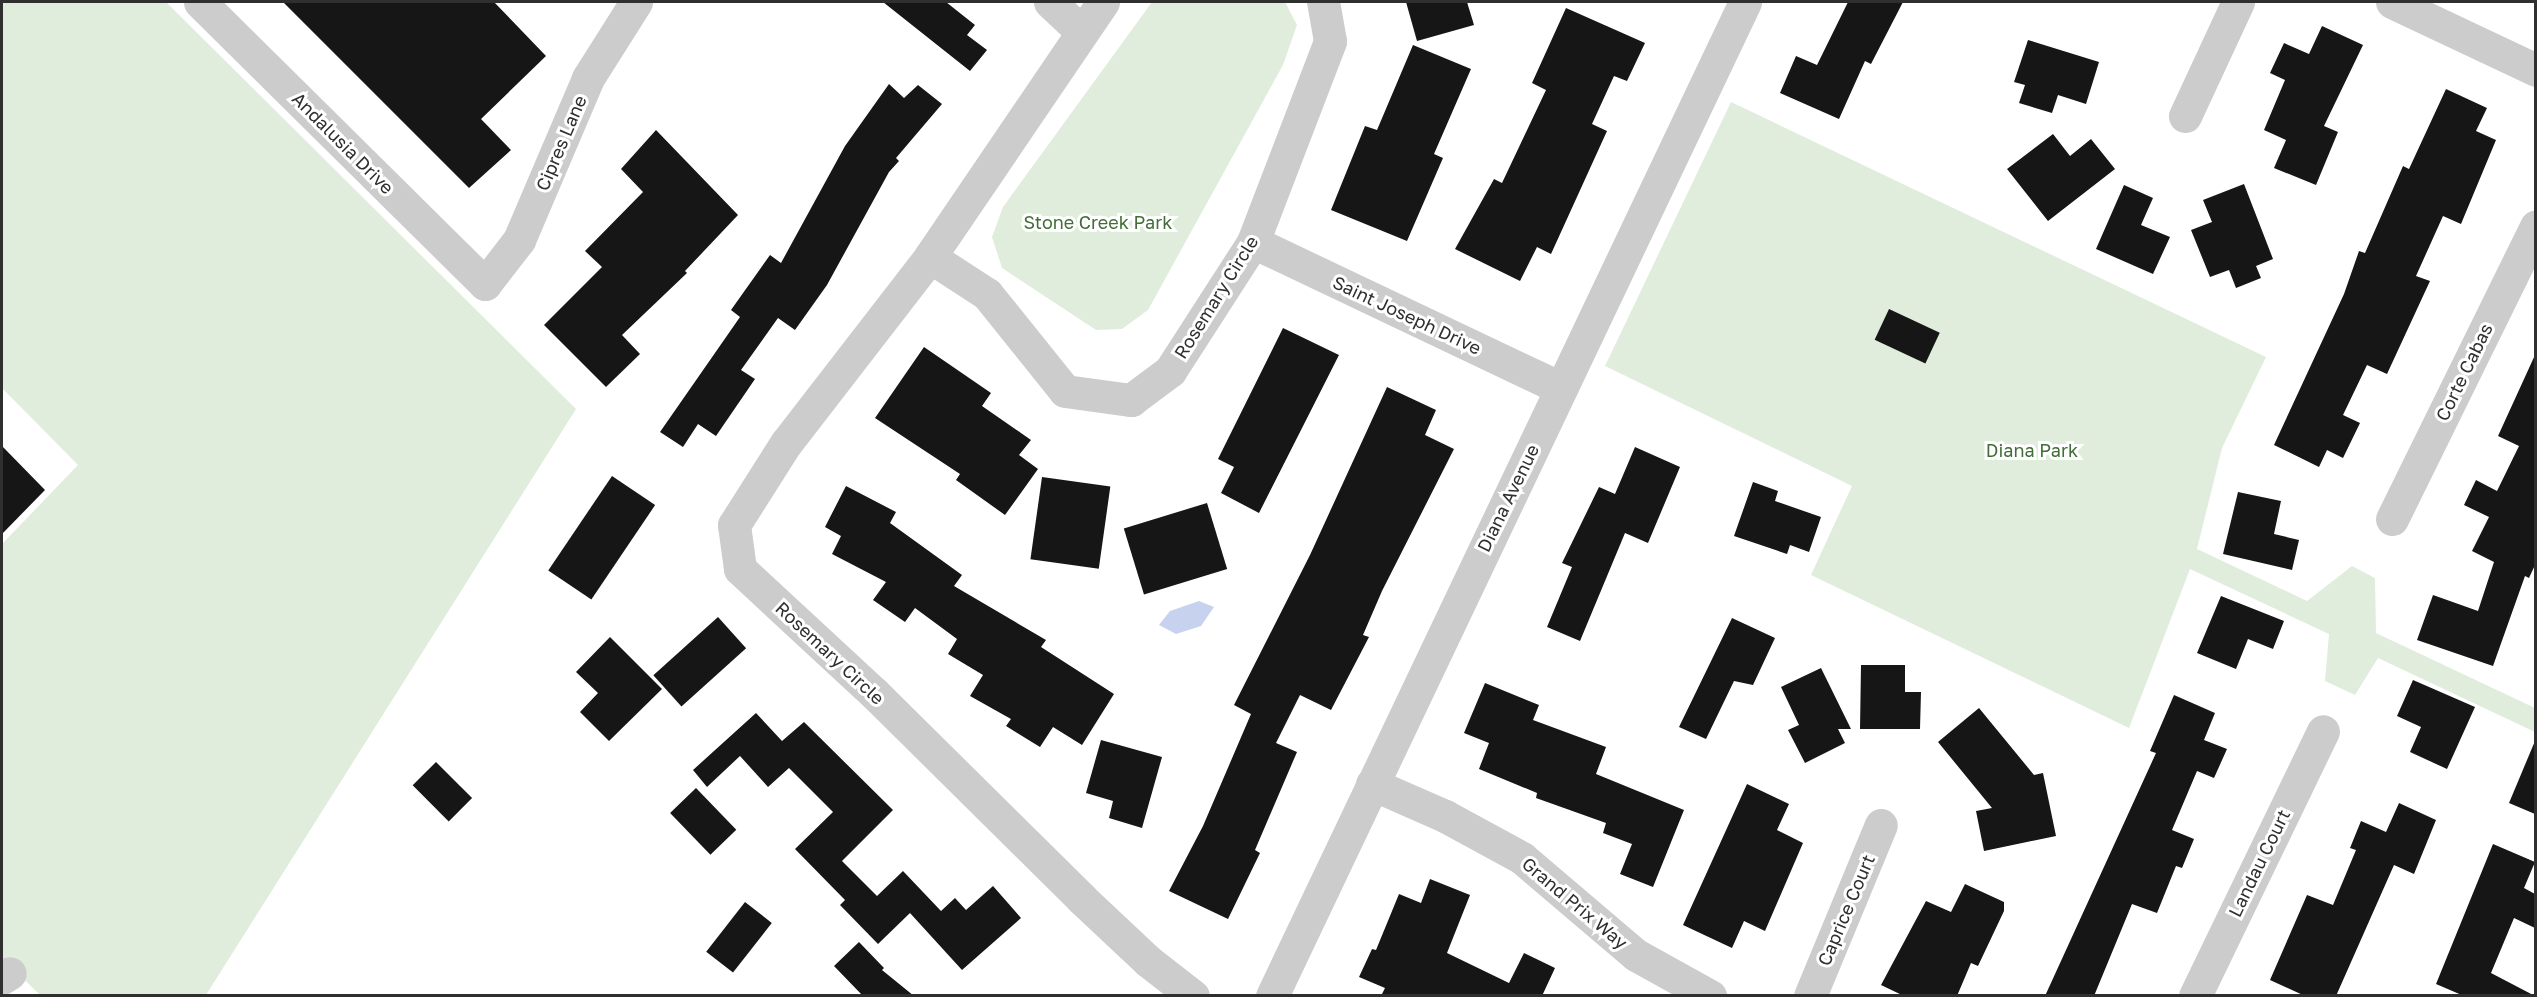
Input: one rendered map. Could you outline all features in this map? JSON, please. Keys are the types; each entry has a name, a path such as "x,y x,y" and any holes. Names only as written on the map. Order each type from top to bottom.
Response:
{"street":[{"name":"Andalusia Drive","path":"202,2 485,284"},
{"name":"Cipres Lane","path":"485,284 519,240 588,78 636,2"},
{"path":"1050,2 1081,31"},
{"name":"Rosemary Circle","path":"1103,2 1081,31 930,257 786,443 734,525 740,569 874,693 1090,907 1148,961 1193,996"},
{"name":"Rosemary Circle","path":"930,257 987,294 1065,391 1131,400 1170,371 1252,242 1330,42 1323,2"},
{"name":"Diana Avenue","path":"1272,996 1745,2"},
{"path":"2185,116 2238,2"},
{"path":"2392,2 2535,70"},
{"name":"Corte Cabas","path":"2392,519 2535,226"},
{"name":"Saint Joseph Drive","path":"1252,242 1561,388"},
{"name":"Landau Court","path":"2195,996 2323,731"},
{"name":"Grand Prix Way","path":"1372,784 1445,816 1522,858 1636,955 1710,996"},
{"name":"Caprice Court","path":"1810,996 1881,825"}],"green space":[{"path":"2,2 166,2 576,409 206,995 40,995 2,958 2,544 78,465 2,388"},
{"name":"Stone Creek Park","path":"1152,2 1285,2 1297,25 1283,65 1148,310 1122,329 1096,330 1002,268 992,237 1003,207"},
{"name":"Diana Park","path":"1731,102 2266,357 2222,448 2197,549 2307,601 2352,566 2375,578 2376,633 2535,708 2535,732 2378,658 2355,695 2325,681 2329,634 2190,569 2129,728 1811,575 1852,486 1605,366"}],"water":[{"path":"1199,601 1214,607 1201,626 1176,634 1159,625 1170,611"}],"building":[{"path":"283,2 494,2 546,56 481,119 511,150 469,188"},
{"path":"883,2 946,2 975,25 967,35 987,50 970,71"},
{"path":"1406,2 1467,2 1474,25 1417,41"},
{"path":"1848,2 1903,2 1871,64 1865,61 1839,119 1780,93 1796,56 1817,65"},
{"path":"1566,8 1645,43 1627,81 1614,76 1592,124 1607,131 1551,254 1537,247 1520,281 1455,249 1494,179 1502,183 1546,90 1532,83"},
{"path":"2322,26 2363,45 2324,126 2338,132 2316,185 2274,168 2286,140 2264,130 2285,80 2270,73 2284,43 2309,54"},
{"path":"2028,40 2099,62 2086,104 2058,95 2052,113 2019,103 2025,85 2014,82"},
{"path":"1413,45 1471,69 1434,154 1443,158 1407,241 1331,210 1365,126 1377,130"},
{"path":"889,84 904,98 918,85 942,104 896,158 899,161 889,172 827,285 795,330 778,318 741,370 755,379 716,436 698,424 683,447 660,432 740,317 731,310 770,255 781,263 845,146"},
{"path":"2446,89 2487,108 2476,131 2496,140 2461,224 2443,216 2416,276 2430,281 2387,374 2367,365 2343,415 2360,423 2343,458 2327,450 2319,467 2274,445 2344,294 2359,251 2365,253 2403,166 2409,169"},
{"path":"656,130 738,215 685,271 687,273 622,335 640,354 606,387 544,325 602,267 585,251 643,192 621,169"},
{"path":"2053,134 2070,156 2091,139 2115,169 2048,221 2007,169"},
{"path":"2244,184 2273,259 2256,266 2261,278 2236,288 2229,270 2210,277 2191,230 2212,222 2203,200"},
{"path":"2124,185 2153,198 2141,225 2170,237 2153,274 2096,249"},
{"path":"1889,309 1940,333 1925,363 1875,340"},
{"path":"1283,328 1339,355 1259,513 1221,493 1234,467 1218,459"},
{"path":"924,347 991,393 982,406 1031,440 1019,455 1038,469 1005,515 956,480 960,474 875,418"},
{"path":"2535,355 2535,565 2529,578 2525,576 2493,666 2417,640 2433,595 2478,611 2494,562 2472,551 2489,517 2464,505 2476,480 2497,491 2519,446 2498,436"},
{"path":"1387,387 1436,410 1425,435 1454,449 1382,591 1363,635 1369,637 1331,710 1300,695 1276,743 1297,752 1255,850 1260,853 1228,919 1169,891 1203,826 1251,714 1234,705 1310,555"},
{"path":"2,446 45,490 2,534"},
{"path":"1635,447 1680,467 1648,543 1625,533 1580,641 1547,627 1572,567 1562,563 1599,487 1615,494"},
{"path":"612,476 655,505 591,600 548,571"},
{"path":"1042,477 1110,487 1099,569 1030,559"},
{"path":"1753,482 1778,491 1775,501 1821,517 1809,552 1790,545 1787,554 1734,536"},
{"path":"846,486 896,512 890,523 962,575 954,586 1046,640 1041,647 1114,694 1082,745 1053,727 1040,747 1006,726 1011,719 970,696 983,675 948,654 957,639 915,608 905,622 873,600 886,582 832,554 841,536 825,527"},
{"path":"2238,492 2281,501 2274,534 2299,540 2292,570 2223,554"},
{"path":"1207,503 1227,569 1144,594 1124,528"},
{"path":"2221,596 2284,621 2273,649 2248,639 2236,669 2197,653"},
{"path":"718,617 746,648 681,706 653,675"},
{"path":"1732,618 1775,638 1753,685 1734,681 1706,739 1679,727"},
{"path":"610,637 662,689 609,741 580,712 598,693 576,672"},
{"path":"1861,665 1905,665 1905,692 1921,692 1920,729 1860,729"},
{"path":"1821,668 1851,729 1838,729 1845,743 1805,763 1788,730 1799,725 1781,687"},
{"path":"2413,680 2475,707 2447,769 2410,752 2421,727 2397,716"},
{"path":"1485,683 1539,705 1533,720 1606,747 1596,774 1684,810 1653,887 1620,874 1632,844 1603,833 1606,823 1536,798 1537,793 1479,769 1489,743 1464,733"},
{"path":"2174,695 2215,713 2204,740 2227,749 2214,778 2197,771 2172,830 2194,839 2182,868 2176,866 2157,913 2132,904 2094,996 2045,996 2156,753 2150,751"},
{"path":"1979,708 2034,775 2043,773 2056,836 1984,851 1976,811 1992,808 1938,742"},
{"path":"756,713 782,741 804,722 893,810 842,861 877,896 903,871 941,911 955,898 966,910 993,886 1021,918 962,970 910,913 878,944 840,905 845,900 795,849 833,812 789,768 768,787 740,756 707,787 693,770"},
{"path":"1101,740 1162,757 1142,828 1109,818 1113,801 1086,793"},
{"path":"2535,741 2535,814 2509,803"},
{"path":"436,762 472,798 449,821 413,785"},
{"path":"1747,784 1789,804 1777,830 1803,843 1765,931 1744,921 1732,948 1683,925"},
{"path":"696,788 736,830 710,855 670,813"},
{"path":"2399,803 2436,820 2414,874 2394,865 2336,996 2305,996 2270,980 2307,895 2333,905 2356,850 2350,848 2361,821 2386,832"},
{"path":"2493,844 2535,862 2524,888 2535,894 2535,928 2514,918 2491,973 2535,996 2464,996 2436,984"},
{"path":"1430,879 1470,895 1447,953 1509,983 1524,953 1555,968 1542,996 1381,996 1385,988 1359,977 1372,949 1376,950 1399,894 1421,903"},
{"path":"1965,884 2004,902 2004,911 1978,966 1971,963 1957,996 1904,996 1881,985 1926,901 1951,912"},
{"path":"745,902 772,923 733,973 706,952"},
{"path":"859,942 884,968 882,970 914,996 863,996 834,966"}]}
